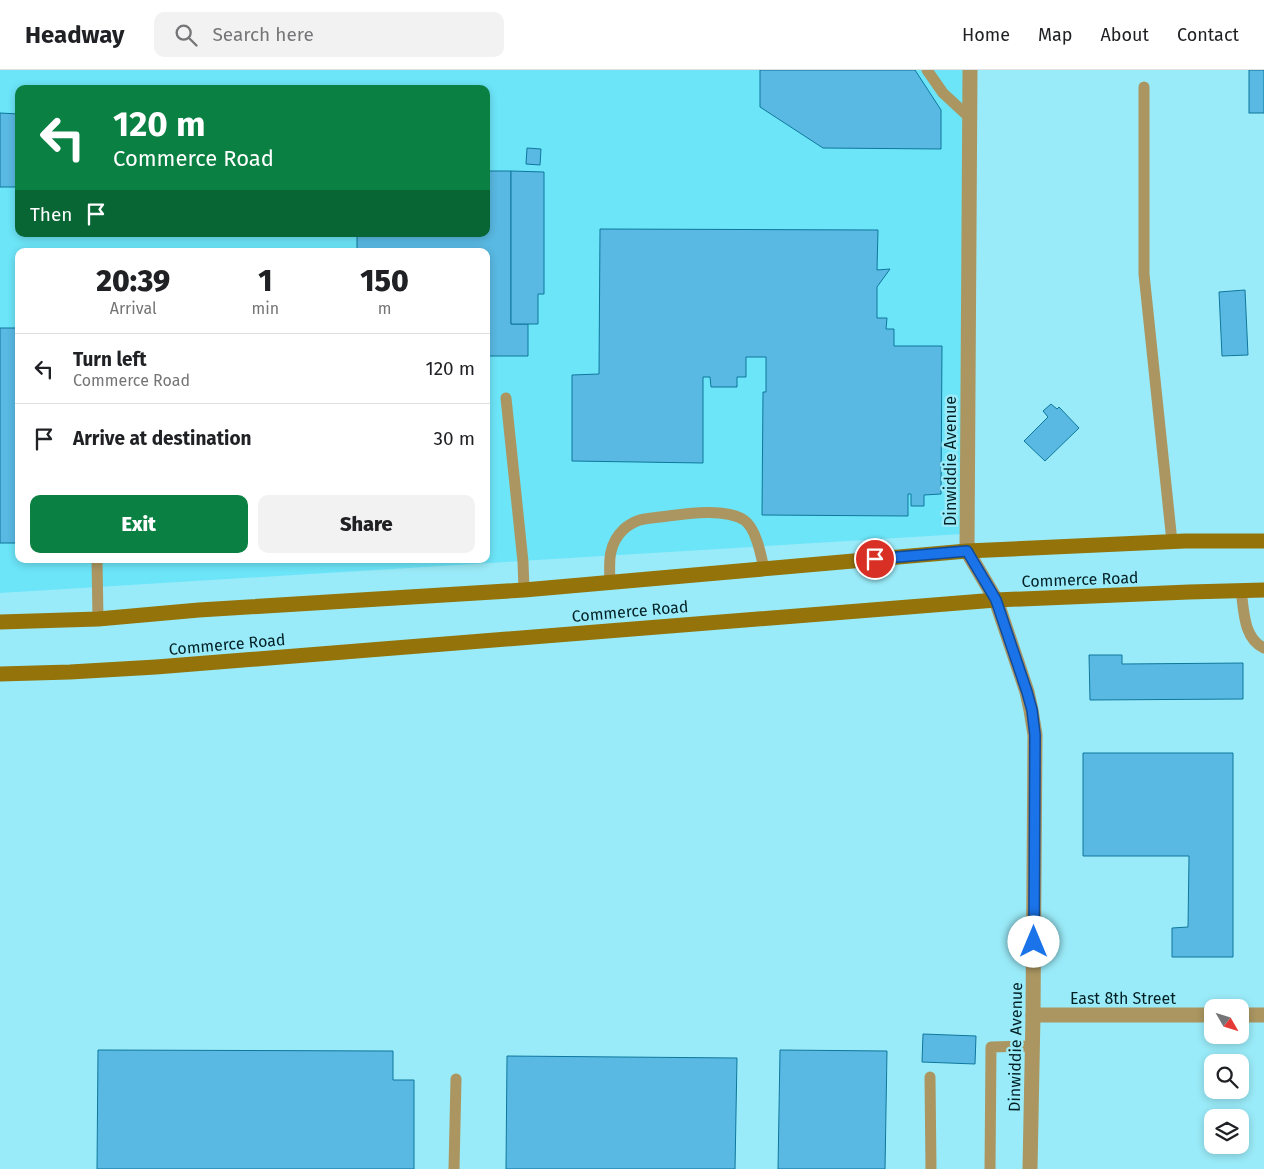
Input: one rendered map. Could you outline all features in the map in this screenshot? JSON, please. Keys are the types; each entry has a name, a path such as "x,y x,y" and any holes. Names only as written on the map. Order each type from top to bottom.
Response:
{"main road":[{"name":"Commerce Road","path":"0,622 98,619 199,610 524,590 967,551 1226,540 1264,541"},
{"name":"Commerce Road","path":"0,674 62,673 156,667 996,600 1264,590"}],"street":[{"name":"Dinwiddie Avenue","path":"970,70 967,551 996,600 1027,692 1032,710 1035,735 1033,1046 1030,1169"},
{"name":"East 8th Street","path":"1033,1015 1204,1015"},
{"path":"1249,1015 1264,1015"}],"lane":[{"path":"927,70 943,93 970,118"},
{"path":"1144,87 1144,274 1172,542"},
{"path":"506,398 523,562 524,590"},
{"path":"610,582 610,550 624,528 637,521 697,512 732,515 745,521 757,541 764,569"},
{"path":"97,563 98,619"},
{"path":"1241,590 1246,623 1251,638 1264,648"},
{"path":"990,1169 991,1047 1033,1046"},
{"path":"930,1077 931,1169"},
{"path":"454,1169 456,1079"}],"shaded area":[{"path":"0,70 963,70 962,534 490,563 490,248 15,248 15,563 489,563 0,593"}],"building":[{"path":"760,70 915,70 941,110 941,149 823,148 760,107"},
{"path":"1249,70 1264,70 1264,113 1249,113"},
{"path":"0,113 15,114 15,187 0,187"},
{"path":"527,148 541,149 540,165 526,164"},
{"path":"490,171 511,171 511,324 528,324 528,356 490,356 490,248 357,248 357,237 490,237"},
{"path":"511,171 544,172 544,294 538,294 538,324 511,324"},
{"path":"600,229 878,230 877,270 890,269 877,287 877,318 887,318 886,329 894,329 894,346 942,346 941,494 924,495 924,506 911,506 911,494 908,494 908,516 762,515 763,392 766,392 766,357 746,357 746,377 737,377 737,387 711,387 710,377 703,377 703,463 572,461 572,375 599,374"},
{"path":"1245,290 1248,355 1222,356 1219,292"},
{"path":"0,328 15,328 15,543 0,543"},
{"path":"1051,404 1057,409 1059,407 1079,428 1045,461 1024,441 1048,417 1043,411"},
{"path":"1089,655 1122,655 1122,664 1243,663 1243,699 1090,700"},
{"path":"1083,753 1233,753 1233,957 1172,957 1172,928 1188,927 1189,856 1083,856"},
{"path":"923,1034 976,1036 975,1064 922,1062"},
{"path":"98,1050 393,1051 393,1080 414,1080 414,1169 97,1169"},
{"path":"780,1050 887,1051 885,1169 778,1169"},
{"path":"507,1056 737,1058 735,1169 506,1169"}],"route":[{"path":"875,559 967,551 996,600 1027,692 1034,723 1034,942"}]}
